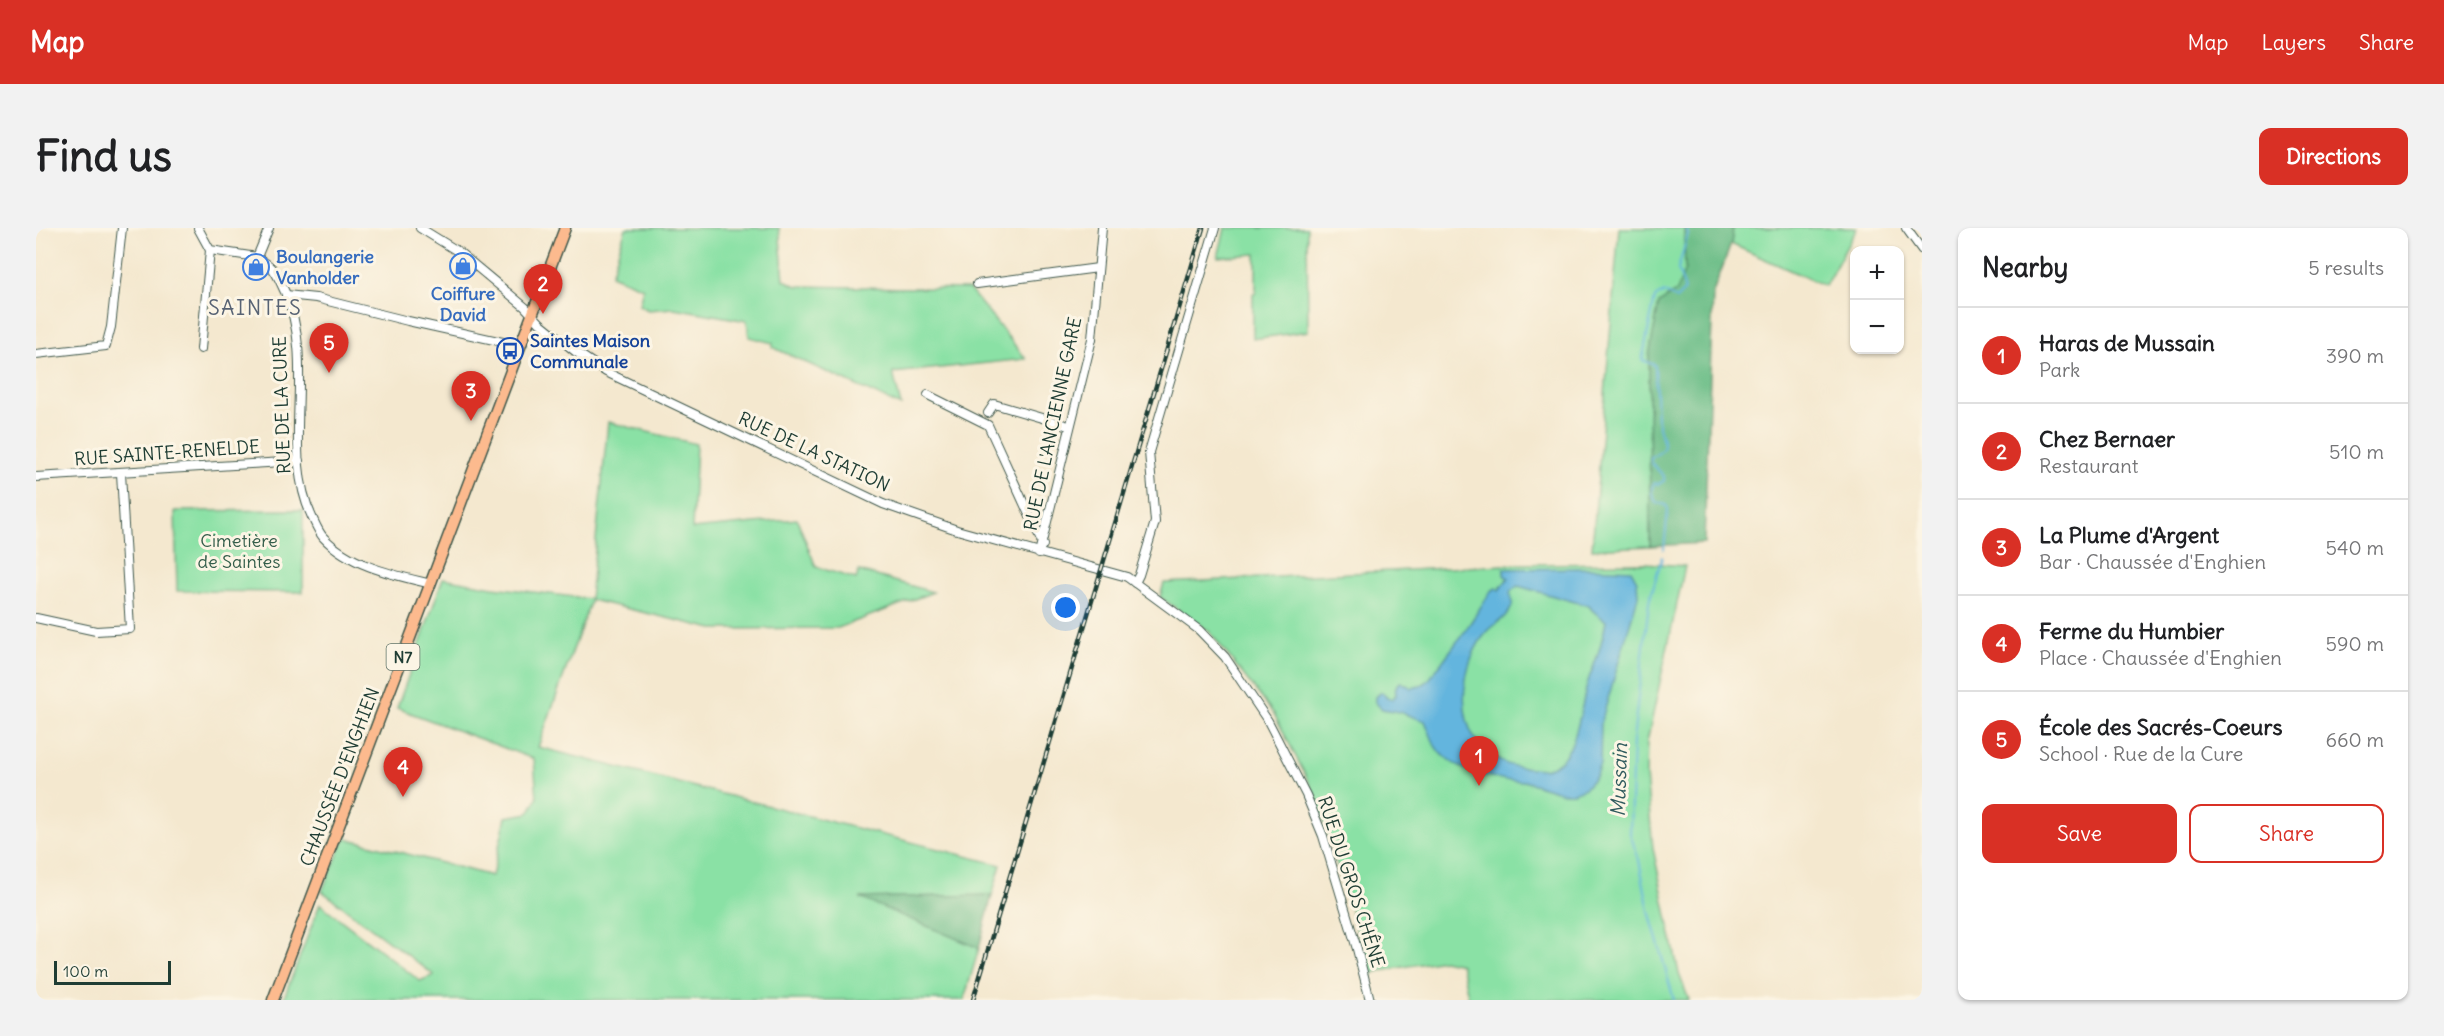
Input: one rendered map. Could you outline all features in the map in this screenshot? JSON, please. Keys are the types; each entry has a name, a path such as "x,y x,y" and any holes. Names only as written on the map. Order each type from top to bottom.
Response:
{"main road":[{"name":"CHAUSSÉE D'ENGHIEN","path":"273,1000 565,228"}],"street":[{"path":"36,354 106,346 111,327 122,228"},
{"path":"198,228 210,250 201,349"},
{"path":"210,250 257,258 269,228"},
{"name":"RUE DE LA STATION","path":"420,228 459,252 533,314 540,323 576,352 606,372 883,504 957,530 1105,571"},
{"name":"RUE DE L'ANCIENNE GARE","path":"1039,554 1092,339 1102,228"},
{"path":"1135,583 1155,522 1149,452 1215,228"},
{"path":"1906,228 1922,250"},
{"name":"RUE DE LA CURE","path":"257,258 272,267 286,295 296,325 299,354 299,461 302,489 309,510 325,539 348,555 380,571 431,584"},
{"path":"977,284 1098,268"},
{"path":"286,295 316,298 521,346"},
{"path":"928,395 988,425 1043,545"},
{"path":"988,413 994,404 1070,426"},
{"name":"RUE SAINTE-RENELDE","path":"36,477 299,461"},
{"path":"36,618 96,631 130,629 121,473"},
{"name":"RUE DU GROS CHÊNE","path":"1105,571 1127,577 1199,630 1225,657 1280,741 1323,836 1358,949 1370,1000"}],"green space":[{"path":"626,228 779,228 784,280 797,286 969,289 1026,359 893,373 901,406 772,347 773,343 749,337 747,321 674,308 648,310 639,305 643,288 611,275"},
{"path":"1225,228 1307,228 1308,331 1253,339 1256,254 1218,257"},
{"path":"1619,228 1684,228 1685,269 1677,291 1659,303 1649,356 1650,546 1592,549"},
{"path":"1684,228 1733,228 1731,244 1713,293 1704,543 1650,546 1649,356 1659,303 1677,291 1685,269"},
{"path":"1733,228 1857,228 1825,286 1731,244"},
{"path":"608,422 696,444 692,529 797,519 816,567 856,579 859,571 933,592 838,628 713,629 591,600 538,747 1001,865 992,895 862,898 979,948 964,1000 283,1000 320,904 420,981 434,975 322,891 345,838 492,876 506,817 529,813 537,798 534,759 397,708 443,578 493,587 590,599"},
{"name":"Cimetière de Saintes","path":"303,510 303,592 177,591 175,511"},
{"path":"1645,563 1685,566 1647,742 1646,776 1653,848 1679,974 1689,1000 1469,1000 1461,964 1443,960 1375,972 1371,976 1365,953 1367,945 1360,941 1316,796 1274,714 1209,631 1160,597 1164,583 1523,564"},
{"path":"992,895 979,948 860,898"}],"water":[{"path":"1504,569 1631,570 1637,581 1638,596 1601,723 1600,764 1596,775 1585,788 1573,793 1563,793 1524,781 1477,774 1458,766 1440,753 1425,721 1382,709 1375,702 1375,697 1382,692 1387,698 1392,699 1401,682 1412,688 1428,681 1491,591 1496,588 1499,590 1508,578 1504,575","holes":["1518,586 1589,606 1606,621 1600,647 1587,683 1575,735 1564,757 1551,767 1537,769 1514,766 1494,758 1483,749 1469,727 1464,698 1465,684 1468,669 1479,643 1487,632 1505,617 1512,606 1510,592"]}],"waterway":[{"name":"Mussain","path":"1664,549 1668,509 1666,505 1656,502 1652,490 1654,483 1664,481 1664,476 1651,463 1651,458 1663,450 1664,445 1657,419 1655,365 1642,360 1655,298 1664,292 1676,299 1685,290 1678,269 1688,234 1686,228"},
{"name":"Mussain","path":"1662,557 1649,602 1633,741 1630,834 1639,860 1649,911 1674,1000"}],"railway":[{"path":"973,1000 1203,228"}],"place":[{"name":"Coiffure David","path":"463,266"},
{"name":"Boulangerie Vanholder","path":"256,267"},
{"name":"Chez Bernaer","path":"543,314"},
{"name":"Saintes Maison Communale","path":"510,351"},
{"name":"École des Sacrés-Coeurs","path":"329,373"},
{"name":"La Plume d'Argent","path":"471,421"},
{"name":"Haras de Mussain","path":"1479,786"},
{"name":"Ferme du Humbier","path":"403,797"}],"district":[{"name":"SAINTES","path":"255,308"}]}
